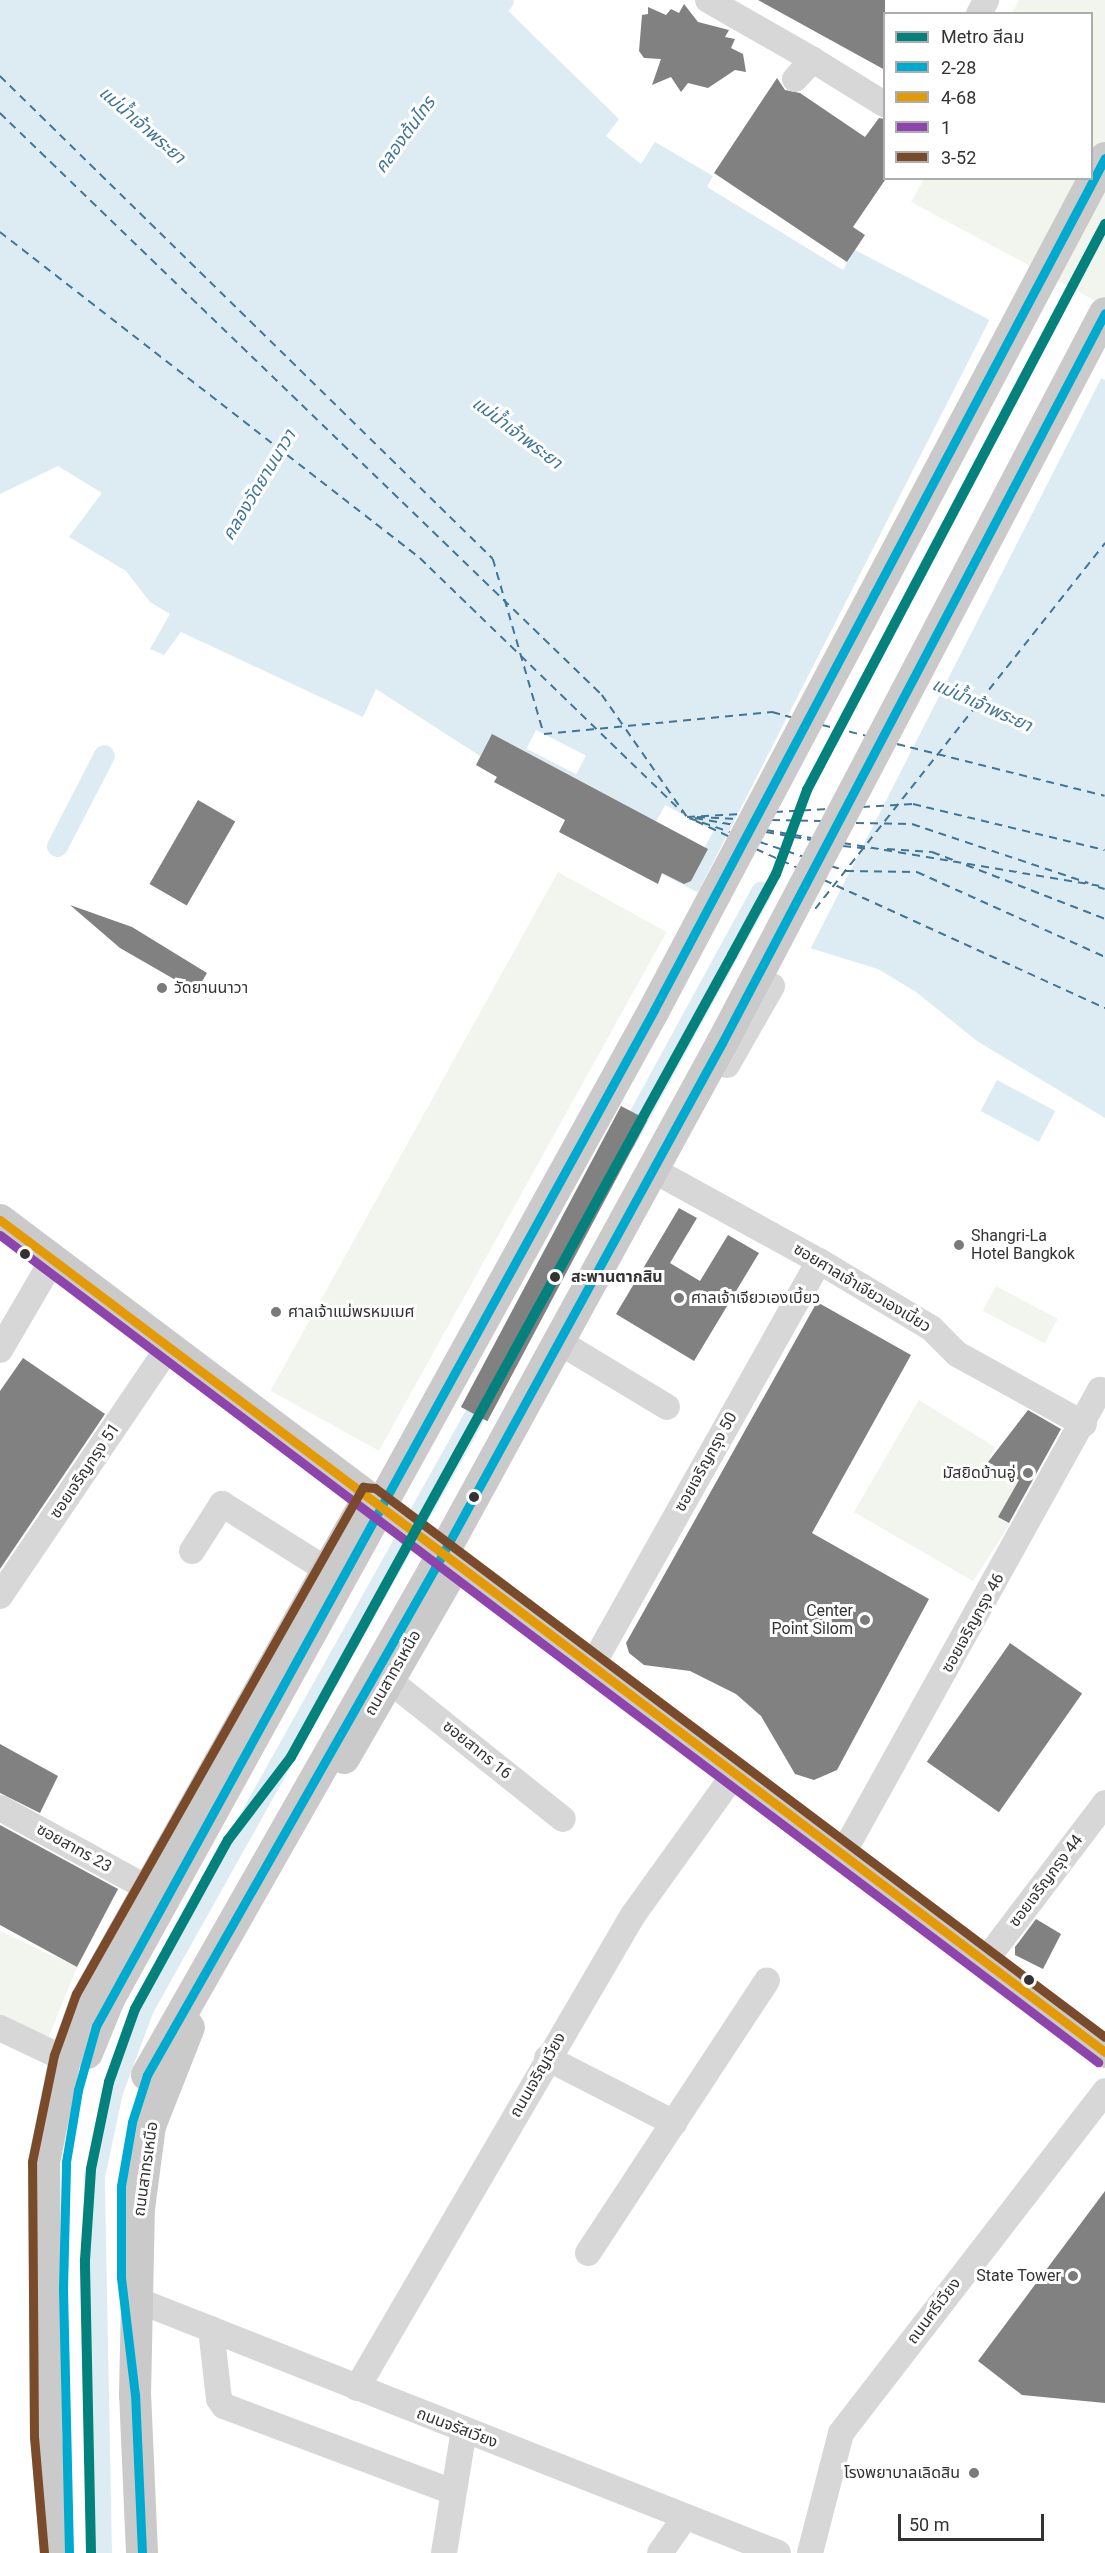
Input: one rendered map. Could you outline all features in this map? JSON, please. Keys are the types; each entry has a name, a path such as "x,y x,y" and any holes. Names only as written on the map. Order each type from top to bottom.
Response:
{"main road":[{"path":"56,2553 46,2470 44,2162 76,2056 654,1010 1105,158"},
{"name":"ถนนสาทรเหนือ","path":"135,2395 121,2278 122,2186 132,2122 147,2075 435,1568 722,1043 1105,313"},
{"path":"0,1220 428,1544 593,1664 842,1855 986,1960 1105,2052"},
{"path":"69,2553 63,2289 66,2162 76,2056 86,2000 327,1570 378,1506"},
{"name":"ถนนสาทรเหนือ","path":"142,2553 135,2395 139,2209 150,2126 173,2059 206,1994 456,1564"}],"street":[{"path":"708,0 883,103"},
{"path":"795,79 813,60"},
{"name":"ถนนสาทรเหนือ","path":"456,1564 571,1349 772,986"},
{"name":"ซอยศาลเจ้าเจียวเองเบี้ยว","path":"666,1177 819,1261 931,1329 957,1354 1084,1424"},
{"path":"0,1350 52,1260"},
{"name":"ซอยเจริญกรุง 50","path":"593,1664 819,1261"},
{"name":"ซอยเจริญกรุง 51","path":"0,1596 169,1346"},
{"path":"571,1349 667,1407"},
{"name":"ซอยเจริญกรุง 46","path":"842,1855 1102,1392"},
{"path":"192,1551 222,1504 327,1570"},
{"name":"ซอยสาทร 16","path":"390,1681 564,1819"},
{"name":"ถนนเจริญเวียง","path":"357,2388 633,1915 735,1773"},
{"name":"ซอยเจริญกรุง 44","path":"986,1960 1105,1803"},
{"name":"ซอยสาทร 23","path":"0,1808 149,1889"},
{"path":"588,2253 767,1981"},
{"path":"0,2028 76,2056"},
{"path":"548,2058 674,2123"},
{"name":"ถนนศรีเวียง","path":"810,2553 841,2433 1105,2091"},
{"name":"ถนนจรัสเวียง","path":"137,2300 778,2553"},
{"path":"211,2329 219,2399 224,2406 453,2492"},
{"path":"444,2553 464,2430"},
{"path":"660,2553 685,2517"}],"shaded area":[{"path":"1019,0 1105,0 1105,306 911,202 923,180 1093,180 1093,12 1013,12"},
{"path":"558,872 666,932 379,1451 271,1391"},
{"path":"996,1286 1058,1319 1045,1344 983,1311"},
{"path":"919,1400 995,1447 988,1462 1019,1480 998,1517 1010,1524 973,1581 854,1512"},
{"path":"0,1931 77,1967 48,2039 0,2019"}],"water":[{"name":"แม่น้ำเจ้าพระยา","path":"0,0 497,0 619,119 606,136 641,164 655,142 713,176 707,187 843,270 855,250 1105,380 1105,1118 977,1041 916,992 878,969 800,945 569,826 572,815 376,689 363,717 181,632 164,655 150,649 170,614 150,602 126,571 69,537 102,493 58,466 0,494"},
{"path":"997,1080 1055,1111 1039,1142 981,1111"}],"pier":[{"path":"991,317 1103,374 809,952 696,895"},
{"path":"536,730 586,755 576,774 526,749"},
{"path":"665,805 714,831 704,848 656,823"}],"building":[{"path":"758,0 885,0 883,69"},
{"path":"684,4 698,22 729,30 725,37 735,39 731,48 743,54 746,72 735,70 708,88 688,83 681,92 671,77 652,85 661,59 644,58 639,51 642,15 648,14 648,7 666,15 671,9 679,13"},
{"path":"777,78 785,90 800,93 865,137 879,118 883,119 883,180 885,180 853,227 865,235 847,262 714,173"},
{"path":"492,734 708,849 691,881 684,884 662,873 658,884 559,832 565,820 494,782 497,777 476,765"},
{"path":"198,800 235,822 187,906 150,884"},
{"path":"70,905 132,927 207,973 197,990 186,986 120,948"},
{"path":"621,1106 647,1120 487,1421 461,1407"},
{"name":"ศาลเจ้าเจียวเองเบี้ยว","path":"679,1208 697,1218 670,1263 700,1281 728,1235 759,1253 694,1361 616,1314"},
{"path":"817,1302 911,1355 812,1533 929,1599 837,1770 814,1780 795,1774 761,1716 736,1694 690,1671 644,1665 629,1653 626,1643"},
{"path":"23,1358 105,1414 0,1569 0,1391"},
{"name":"มัสยิดบ้านอู่","path":"1028,1410 1061,1429 1009,1523 998,1517 1019,1480 988,1462"},
{"path":"1010,1643 1082,1693 999,1812 927,1762"},
{"path":"0,1744 58,1776 40,1813 0,1793"},
{"path":"0,1825 118,1889 77,1967 0,1925"},
{"path":"1036,1919 1061,1934 1043,1969 1015,1955 1015,1947"},
{"name":"State Tower","path":"1105,2191 1105,2403 1022,2395 978,2361"}],"waterway":[{"name":"คลองต้นไทร","path":"484,26 503,0"},
{"name":"คลองวัดยานนาวา","path":"57,846 104,755"},
{"path":"625,1141 761,892"},
{"path":"101,2553 94,2176 112,2091 143,2008 488,1391"}],"ferry route":[{"path":"0,76 493,559 544,734 772,712 791,717"},
{"path":"0,113 602,695 687,817 741,814"},
{"path":"0,232 420,558 683,813"},
{"path":"815,909 1105,543"},
{"path":"822,725 867,736"},
{"path":"897,744 1105,796"},
{"path":"862,807 913,804 1105,850"},
{"path":"775,812 828,809"},
{"path":"697,817 737,819"},
{"path":"689,818 730,832"},
{"path":"695,818 734,825"},
{"path":"772,820 821,821"},
{"path":"696,821 730,837"},
{"path":"856,823 912,824 1088,883"},
{"path":"766,830 811,838"},
{"path":"766,832 811,840"},
{"path":"760,842 804,857"},
{"path":"843,843 1105,887"},
{"path":"843,846 871,849"},
{"path":"756,849 798,868"},
{"path":"887,849 932,852 956,861"},
{"path":"966,865 1105,919"},
{"path":"831,866 846,871 917,872 1105,957"},
{"path":"824,880 1105,1008"},
{"path":"1098,887 1105,889"}],"metro line":[{"name":"สีลม","path":"91,2553 85,2260 91,2169 109,2082 135,2009 228,1840 291,1757 732,955 776,874 807,790 1105,224"}],"transit line":[{"name":"2-28","path":"69,2553 63,2289 66,2162 78,2090 96,2026 654,1010 1105,158"},
{"name":"2-28","path":"142,2553 135,2395 121,2278 121,2186 132,2122 147,2075 435,1568 722,1043 1105,313"},
{"name":"4-68","path":"0,1220 1105,2052"},
{"name":"1","path":"0,1235 1098,2062"},
{"name":"3-52","path":"44,2553 34,2437 32,2162 54,2055 76,1994 363,1487 375,1488 1105,2037"}],"place":[{"name":"วัดยานนาวา","path":"162,988"},
{"name":"Shangri-La Hotel Bangkok","path":"959,1245"},
{"name":"สะพานตากสิน","path":"555,1277"},
{"name":"ศาลเจ้าเจียวเองเบี้ยว","path":"679,1298"},
{"name":"ศาลเจ้าแม่พรหมเมศ","path":"276,1312"},
{"name":"มัสยิดบ้านอู่","path":"1028,1473"},
{"name":"Center Point Silom","path":"865,1620"},
{"name":"State Tower","path":"1073,2276"},
{"name":"โรงพยาบาลเลิดสิน","path":"974,2473"}]}
